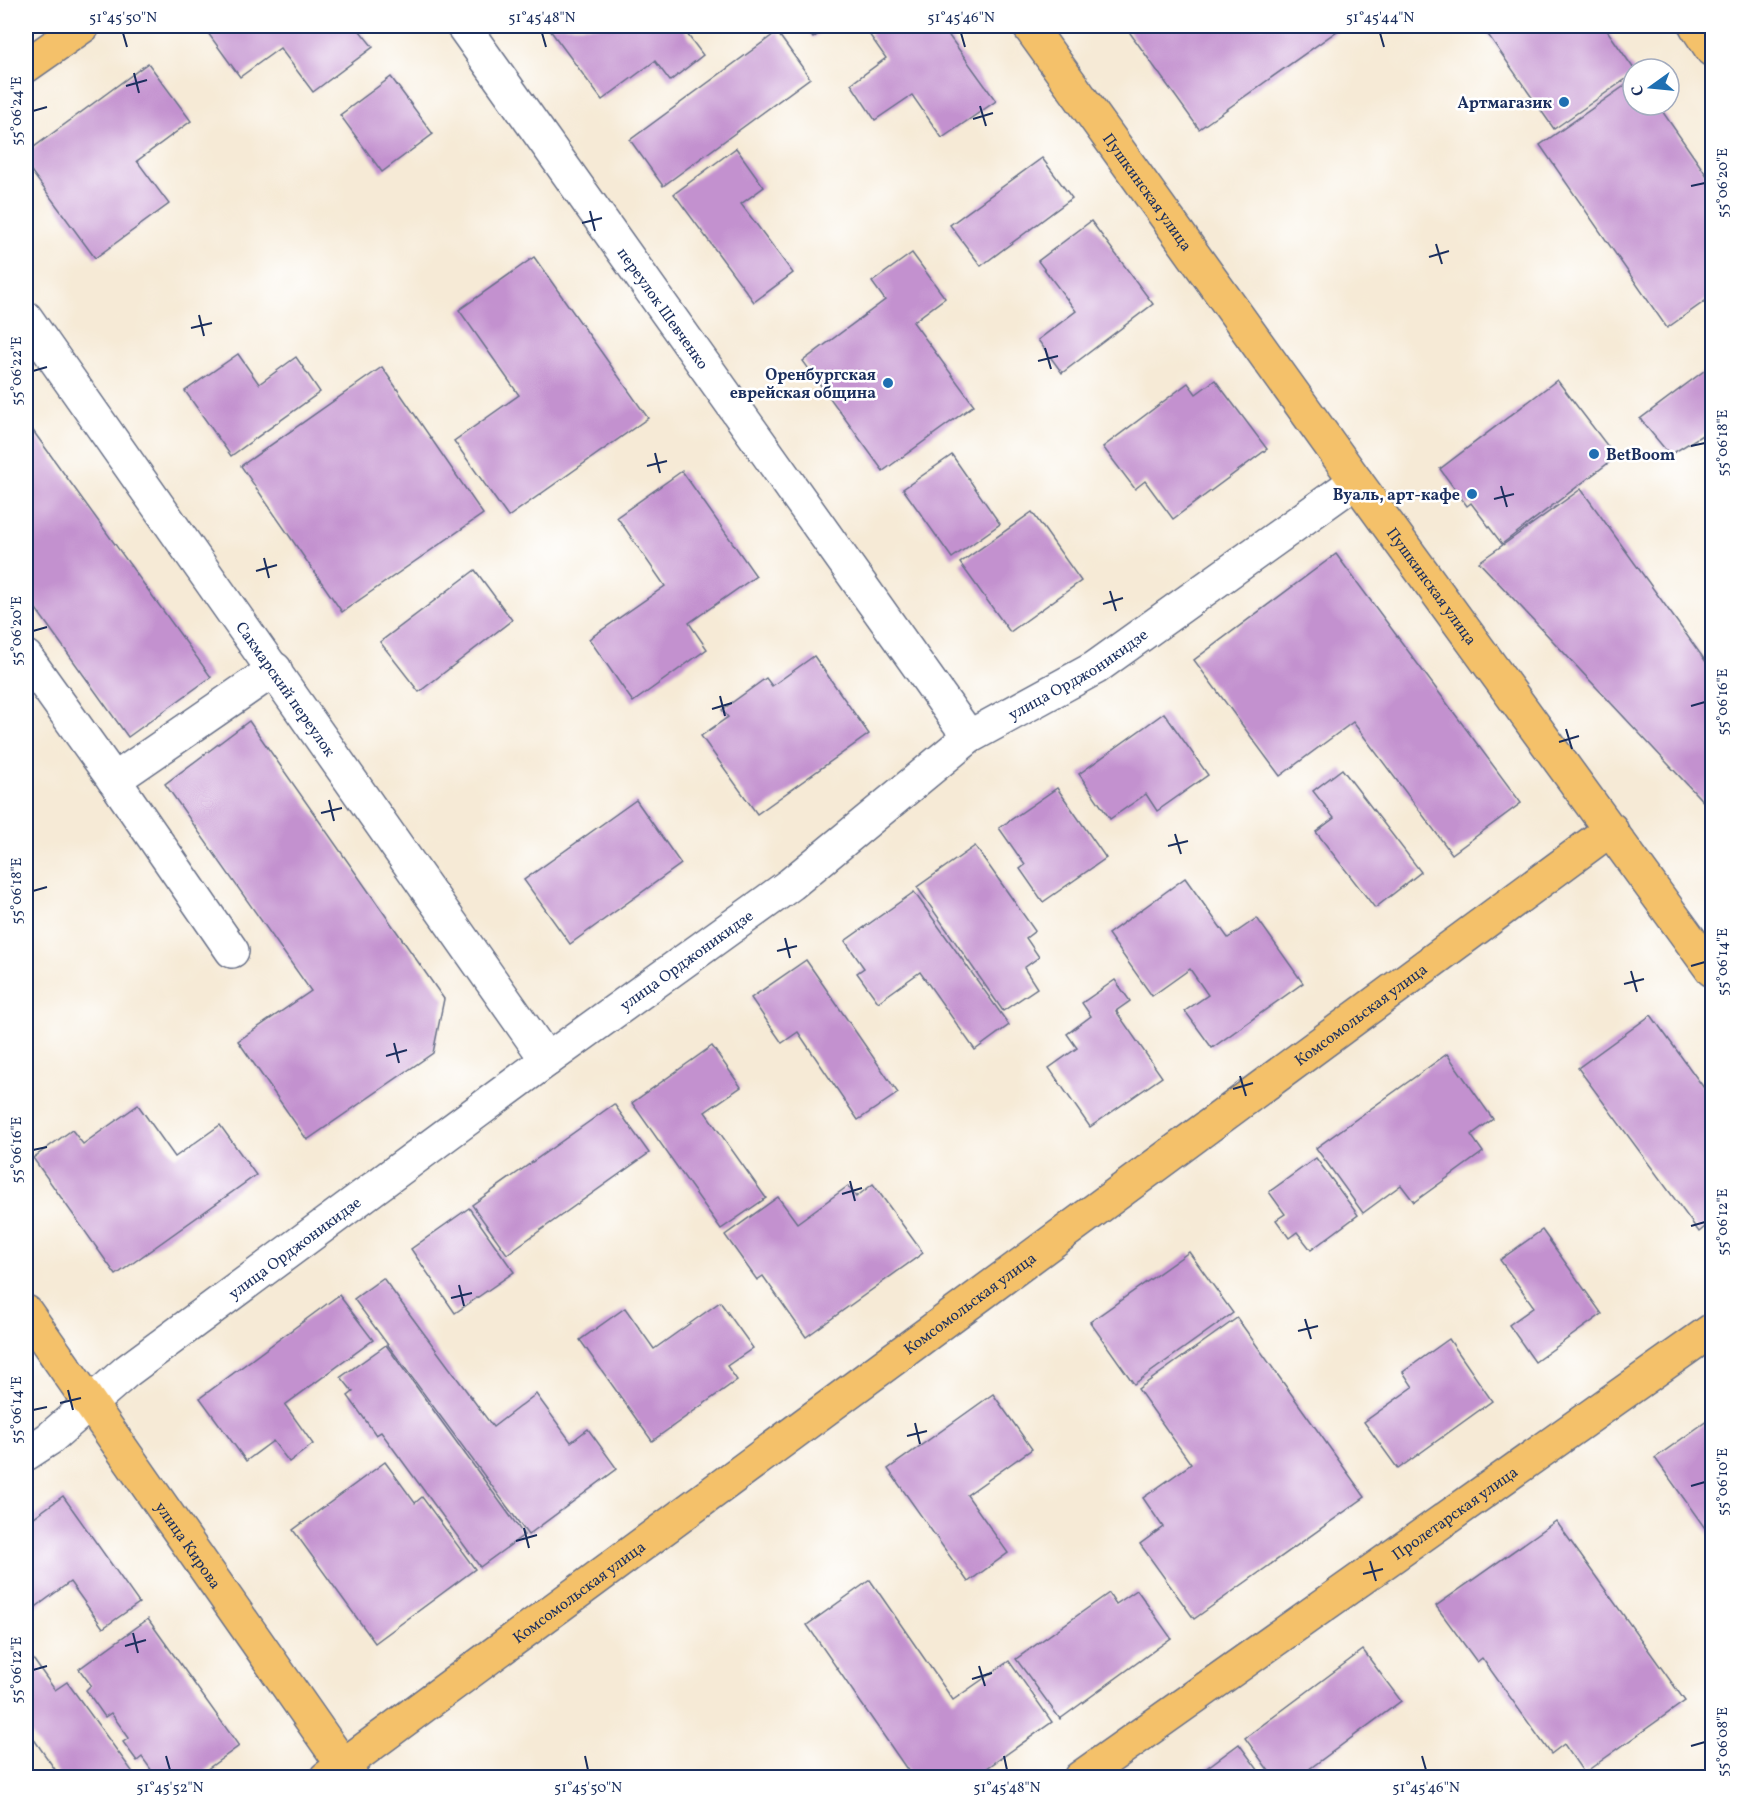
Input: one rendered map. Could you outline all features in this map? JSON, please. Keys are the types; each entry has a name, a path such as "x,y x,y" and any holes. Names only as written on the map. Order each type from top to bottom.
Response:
{"main road":[{"path":"26,66 83,26"},
{"name":"Пушкинская улица","path":"1029,26 1356,481 1713,970"},
{"path":"1696,26 1713,50"},
{"name":"Комсомольская улица","path":"340,1773 1611,829"},
{"name":"улица Кирова","path":"26,1312 91,1404 340,1773"},
{"name":"Пролетарская улица","path":"1080,1778 1713,1330"}],"street":[{"name":"переулок Шевченко","path":"463,26 969,736"},
{"name":"Сакмарский переулок","path":"26,318 548,1060"},
{"name":"улица Орджоникидзе","path":"26,1454 50,1439 127,1371 791,884 969,736 1095,668 1356,481"},
{"path":"26,657 232,951"},
{"path":"114,780 274,669"}],"building":[{"path":"218,26 356,26 373,47 313,92 280,48 240,77 208,33"},
{"path":"547,26 681,26 703,55 670,81 655,61 602,100"},
{"path":"804,26 829,26 813,38"},
{"path":"881,26 942,26 996,101 942,138 912,95 875,120 851,84 886,58 869,34"},
{"path":"1125,26 1344,26 1199,129"},
{"name":"Артмагазик","path":"1482,26 1604,26 1626,57 1621,57 1621,82 1554,129"},
{"path":"777,32 810,78 663,186 630,140"},
{"path":"148,63 191,121 137,161 169,204 95,258 26,164 26,153"},
{"path":"391,77 433,134 382,172 340,115"},
{"path":"1621,88 1621,117 1666,117 1712,183 1712,296 1667,328 1540,145"},
{"path":"736,148 764,187 741,204 793,273 754,302 674,194"},
{"path":"1042,158 1072,198 981,266 950,225"},
{"path":"1091,221 1153,304 1062,373 1038,340 1076,311 1038,261"},
{"name":"Оренбургская еврейская община","path":"912,253 945,298 913,322 974,405 883,471 803,361 885,300 872,282"},
{"path":"534,257 648,418 508,517 454,441 519,395 459,310"},
{"path":"238,354 259,384 296,357 320,392 231,456 185,391"},
{"path":"1712,365 1712,429 1670,455 1640,419"},
{"path":"382,367 483,514 342,612 241,466"},
{"path":"1215,380 1267,449 1173,519 1145,481 1135,489 1103,447 1188,383 1196,394"},
{"path":"1557,380 1616,457 1502,544 1471,503 1467,506 1440,469"},
{"path":"31,428 211,677 128,737 26,595 26,432"},
{"path":"952,455 1000,524 952,558 903,489"},
{"path":"682,471 756,576 689,623 707,649 633,702 589,639 665,586 617,517"},
{"path":"1581,489 1712,670 1712,811 1479,562"},
{"path":"1032,512 1081,581 1010,632 960,563"},
{"path":"1336,554 1521,803 1452,854 1353,722 1280,776 1194,660"},
{"path":"475,570 512,620 419,692 380,642"},
{"path":"814,656 869,734 757,814 701,736 728,717 722,710 766,678 772,686"},
{"path":"1164,713 1208,775 1157,811 1146,794 1110,819 1079,774"},
{"path":"249,721 444,999 433,1053 307,1140 238,1041 311,991 165,784"},
{"path":"1342,769 1421,872 1375,908 1316,832 1334,818 1313,791"},
{"path":"1057,788 1106,858 1043,902 1020,869 1025,865 999,828"},
{"path":"636,800 681,864 570,944 524,880"},
{"path":"975,846 1035,931 1026,938 1039,957 1024,968 1037,988 1003,1011 917,887"},
{"path":"1185,878 1228,938 1257,918 1303,983 1212,1048 1185,1011 1208,995 1190,969 1152,996 1108,934"},
{"path":"914,892 1009,1025 975,1050 920,972 878,1002 857,973 864,968 845,941"},
{"path":"806,960 898,1093 858,1120 798,1032 782,1043 751,998"},
{"path":"1115,980 1130,1001 1116,1011 1162,1077 1090,1127 1049,1068 1077,1048 1067,1034 1091,1016 1082,1003"},
{"path":"1651,1015 1712,1099 1712,1221 1699,1232 1578,1068"},
{"path":"712,1046 741,1087 705,1112 766,1198 721,1229 632,1103"},
{"path":"1447,1054 1493,1119 1471,1135 1483,1152 1414,1202 1401,1185 1363,1213 1316,1148"},
{"path":"614,1104 649,1153 507,1254 472,1205"},
{"path":"138,1105 175,1157 220,1125 256,1175 116,1275 33,1158 72,1130 83,1144"},
{"path":"1316,1158 1358,1215 1311,1250 1297,1232 1289,1238 1276,1220 1285,1214 1269,1192"},
{"path":"873,1184 923,1253 806,1337 763,1276 757,1280 725,1235 778,1197 797,1223 848,1186 856,1197"},
{"path":"469,1208 514,1272 455,1313 411,1249"},
{"path":"1542,1230 1602,1314 1535,1362 1509,1325 1534,1307 1500,1260"},
{"path":"1189,1252 1233,1313 1134,1384 1090,1322"},
{"path":"383,1278 493,1427 536,1394 571,1442 588,1429 617,1469 528,1535 354,1299"},
{"path":"339,1295 373,1340 285,1405 313,1444 289,1462 273,1441 246,1461 200,1398"},
{"path":"720,1302 753,1348 727,1366 737,1380 652,1441 580,1340 625,1308 654,1349"},
{"path":"1237,1318 1365,1497 1194,1619 1140,1544 1163,1527 1143,1498 1191,1464 1138,1389"},
{"path":"1449,1339 1492,1401 1398,1469 1364,1422 1413,1387 1403,1372"},
{"path":"386,1345 524,1535 480,1567 381,1432 376,1435 348,1396 353,1392 341,1377"},
{"path":"993,1394 1032,1449 967,1495 1008,1553 968,1582 888,1469"},
{"path":"1711,1418 1712,1420 1712,1538 1655,1458"},
{"path":"385,1462 415,1503 422,1497 475,1569 375,1643 293,1530"},
{"path":"63,1496 139,1603 103,1628 70,1582 26,1614 26,1523"},
{"path":"1556,1521 1685,1701 1584,1773 1564,1744 1551,1754 1482,1658 1477,1662 1436,1606"},
{"path":"870,1580 953,1700 1009,1661 1052,1722 973,1778 913,1778 807,1625"},
{"path":"1137,1590 1171,1638 1060,1719 1016,1659 1109,1593 1116,1604"},
{"path":"148,1619 239,1746 195,1778 157,1778 142,1757 137,1761 123,1742 129,1738 111,1713 105,1717 86,1690 91,1685 79,1669"},
{"path":"26,1649 55,1690 67,1682 137,1778 61,1778 26,1728"},
{"path":"1363,1650 1401,1701 1297,1778 1274,1778 1245,1738"},
{"path":"1239,1744 1264,1778 1193,1778"}],"place":[{"name":"Артмагазик","path":"1564,102"},
{"name":"Оренбургская еврейская община","path":"888,383"},
{"name":"BetBoom","path":"1594,454"},
{"name":"Вуаль, арт-кафе","path":"1472,494"}]}
